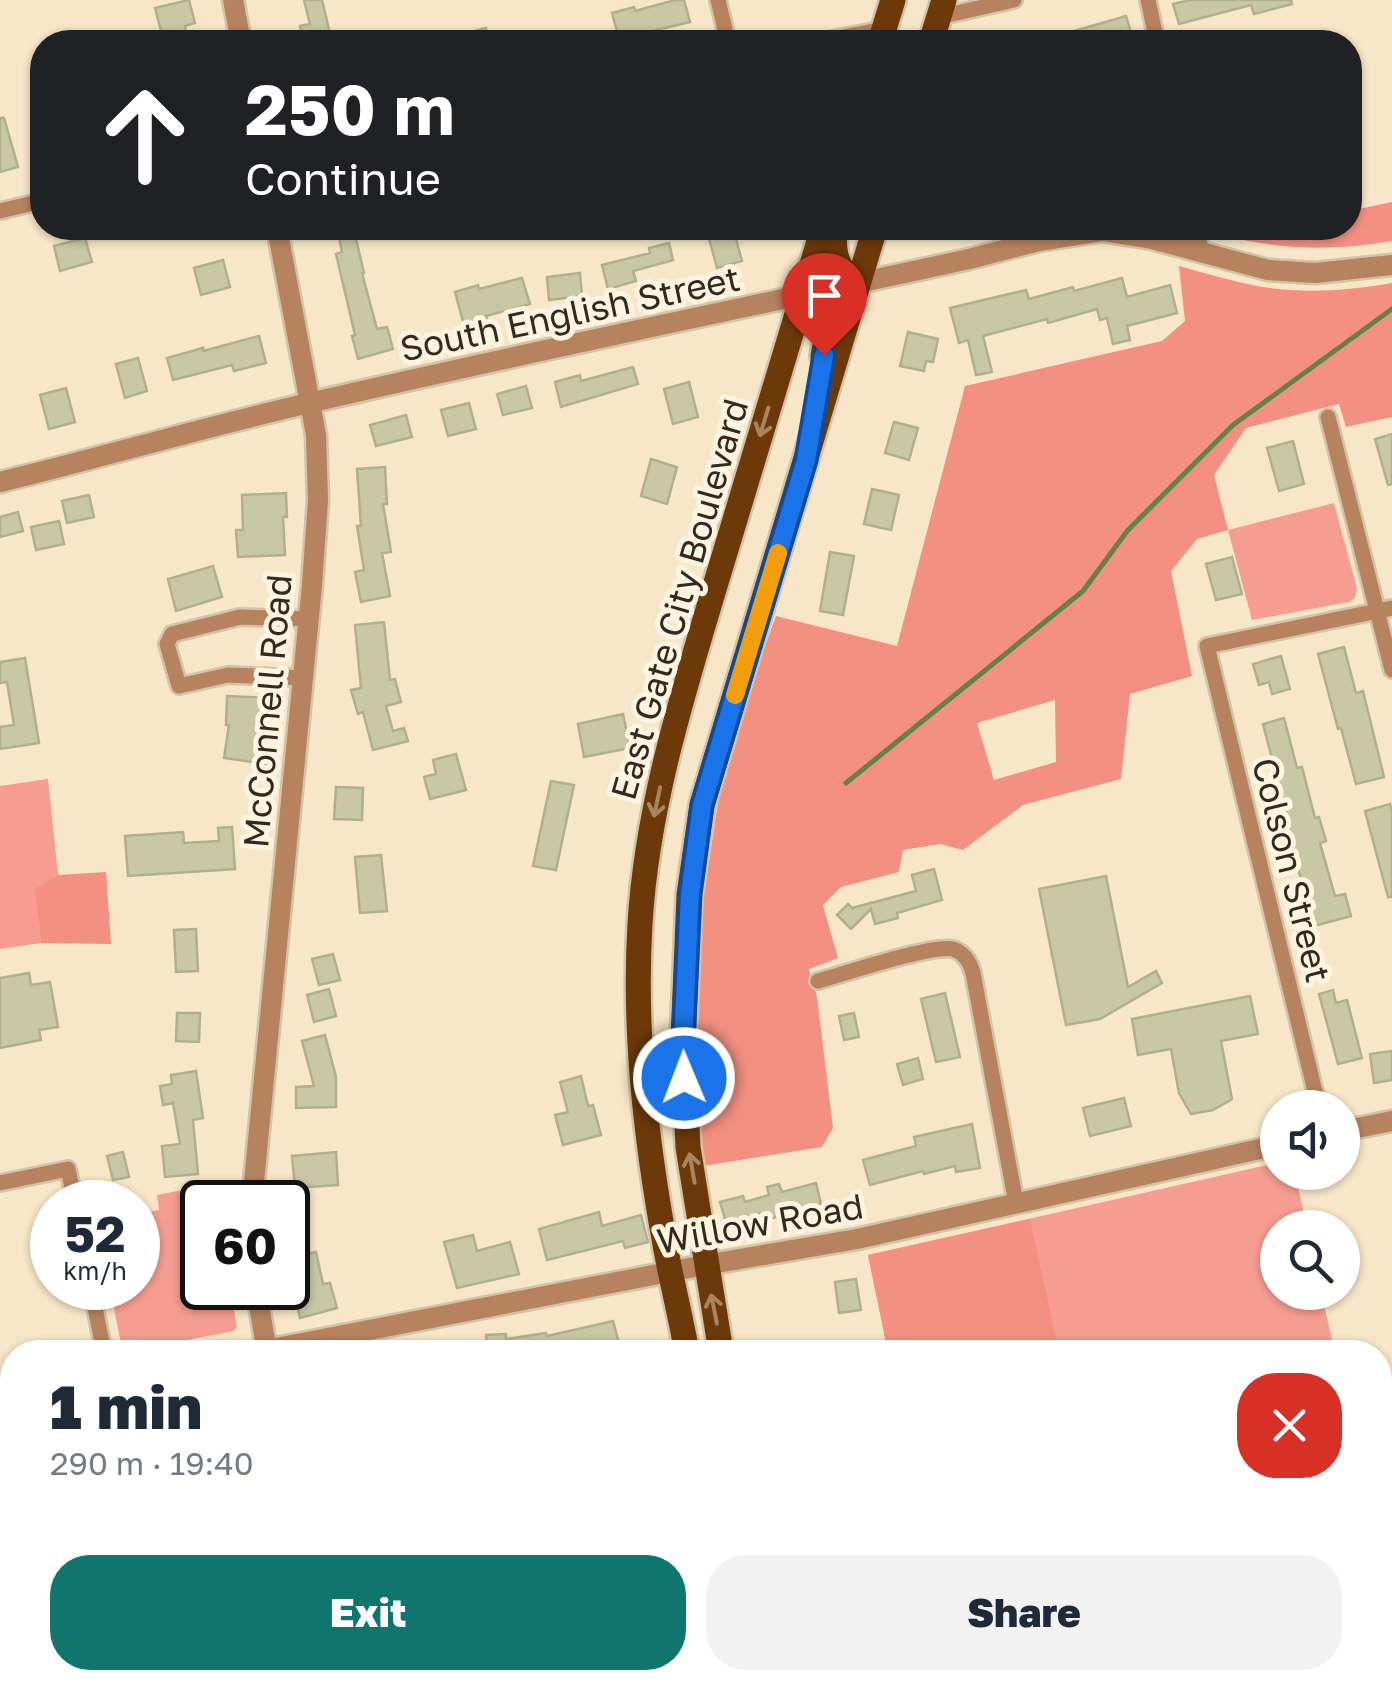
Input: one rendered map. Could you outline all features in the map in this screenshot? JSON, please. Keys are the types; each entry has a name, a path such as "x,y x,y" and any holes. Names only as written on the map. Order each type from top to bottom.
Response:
{"main road":[{"path":"884,30 892,0"},
{"name":"East Gate City Boulevard","path":"684,1340 648,1138 641,1063 638,972 644,880 654,810 682,699 819,240"},
{"path":"835,240 834,256 850,279 858,283"},
{"path":"719,1340 688,1147 683,1043 690,894 702,805 871,240"},
{"path":"802,295 823,306 828,328 806,460"}],"street":[{"path":"233,0 239,30"},
{"path":"718,0 725,30"},
{"path":"942,8 1014,0"},
{"path":"1148,0 1155,30"},
{"path":"0,211 30,204"},
{"name":"McConnell Road","path":"254,1180 318,500 316,435 279,240"},
{"name":"South English Street","path":"0,482 309,403 1045,240"},
{"name":"South English Street","path":"1159,240 1268,270 1315,274 1392,264"},
{"path":"1199,240 1202,252"},
{"path":"1328,417 1384,609 1392,670"},
{"name":"Colson Street","path":"1315,1090 1207,646 1384,609"},
{"path":"303,678 228,675 179,686 167,644 172,634 240,617 309,619"},
{"path":"818,981 930,950 952,949 964,954 973,973 1016,1203"},
{"path":"1360,1127 1392,1121"},
{"name":"Willow Road","path":"322,1340 857,1239 1260,1148"},
{"path":"0,1183 68,1170 70,1180"},
{"path":"96,1310 102,1340"},
{"path":"258,1310 260,1340"}],"shaded area":[{"path":"1392,202 1392,241 1308,248 1246,240 1362,240 1362,208"},
{"path":"1179,266 1247,284 1290,290 1342,290 1392,283 1392,417 1346,427 1339,404 1246,428 1214,475 1228,530 1197,539 1171,571 1192,676 1130,694 1121,779 1023,805 963,850 940,844 903,850 899,872 841,887 823,905 838,958 809,969 817,997 833,1128 822,1147 703,1166 695,1094 695,1014 704,895 719,796 776,616 897,646 965,386 1162,341 1185,321","holes":["1055,700 1056,762 994,780 977,723"]},
{"path":"1334,503 1357,589 1355,598 1252,620 1228,530"},
{"path":"48,779 58,875 36,890 41,943 0,949 0,786"},
{"path":"106,872 111,944 41,943 35,889 58,875"},
{"path":"1260,1167 1260,1190 1299,1190 1303,1210 1260,1210 1260,1310 1325,1310 1332,1340 886,1340 868,1255"},
{"path":"180,1191 180,1310 234,1310 237,1327 234,1331 187,1340 120,1340 114,1310 160,1310 160,1194"},
{"path":"1030,1219 1056,1340 886,1340 868,1255"}],"building":[{"path":"189,0 195,23 185,26 186,30 161,30 155,8"},
{"path":"304,0 322,0 329,30 301,30 300,26 310,24"},
{"path":"684,0 690,22 657,30 617,30 612,13 634,7 635,11"},
{"path":"1190,0 1291,0 1292,4 1254,14 1251,5 1179,24 1173,4"},
{"path":"1126,16 1130,30 1078,30"},
{"path":"0,118 4,118 18,167 0,172"},
{"path":"86,240 92,262 60,271 54,246"},
{"path":"340,240 356,240 377,329 387,327 393,349 358,359 336,254 342,252"},
{"path":"709,240 736,240 742,261 717,268"},
{"path":"669,243 673,260 633,271 636,281 608,289 602,265 650,253 649,248"},
{"path":"223,260 230,287 201,295 194,268"},
{"path":"580,273 582,296 549,300 547,277"},
{"path":"522,278 530,304 464,325 455,292"},
{"path":"1122,278 1127,297 1170,285 1177,313 1127,326 1130,340 1113,344 1107,318 1100,320 1097,309 983,336 992,372 976,375 968,340 959,343 950,308 1026,290 1029,299"},
{"path":"908,332 938,339 933,362 926,361 924,371 900,366"},
{"path":"259,336 266,363 234,371 232,365 173,380 167,358"},
{"path":"138,358 147,391 125,398 116,364"},
{"path":"633,367 638,384 561,407 555,382 580,375 581,381"},
{"path":"689,382 698,417 673,424 664,389"},
{"path":"526,386 532,408 503,415 497,394"},
{"path":"66,388 75,422 49,429 40,395"},
{"path":"469,403 476,429 448,436 441,410"},
{"path":"406,415 412,437 376,446 370,425"},
{"path":"894,422 918,428 909,460 885,453"},
{"path":"1392,434 1392,484 1388,485 1375,439"},
{"path":"1293,441 1304,484 1279,491 1267,448"},
{"path":"651,459 677,467 667,504 641,496"},
{"path":"385,467 387,504 383,504 391,552 382,553 390,596 361,602 355,572 364,570 357,526 361,526 357,469"},
{"path":"872,489 899,495 891,530 864,524"},
{"path":"286,493 285,555 238,557 236,530 243,530 242,495"},
{"path":"89,495 94,517 67,523 62,501"},
{"path":"18,512 23,531 0,537 0,517"},
{"path":"59,521 64,544 36,550 31,527"},
{"path":"830,552 854,556 843,615 820,611"},
{"path":"1232,557 1242,594 1216,600 1206,564"},
{"path":"213,566 222,597 176,611 168,579"},
{"path":"384,622 390,680 395,679 401,702 386,706 393,731 404,728 408,741 373,750 363,712 358,714 351,690 361,688 355,625"},
{"path":"1344,647 1356,693 1363,691 1384,777 1356,784 1318,654"},
{"path":"1281,656 1290,689 1272,694 1269,682 1259,685 1253,664"},
{"path":"25,658 39,743 0,749 0,727 14,725 7,682 0,683 0,662"},
{"path":"227,696 270,698 266,764 224,758 229,725"},
{"path":"623,714 630,748 584,757 578,724"},
{"path":"1284,718 1297,768 1302,767 1315,818 1319,817 1326,841 1320,843 1335,896 1345,894 1351,916 1314,926 1272,775 1276,774 1263,724"},
{"path":"456,754 466,790 430,799 424,777 436,774 433,760"},
{"path":"551,781 574,785 556,870 533,866"},
{"path":"336,787 363,788 362,820 334,819"},
{"path":"1390,804 1392,897 1388,897 1365,811"},
{"path":"232,827 235,869 128,876 125,836 183,832 184,843 219,841 218,828"},
{"path":"381,855 387,911 360,913 355,857"},
{"path":"934,869 942,900 875,924 871,909 851,929 837,915 848,904 852,908 916,891 912,875"},
{"path":"1106,876 1128,987 1156,971 1162,983 1100,1019 1066,1025 1039,889"},
{"path":"196,929 198,971 176,972 174,930"},
{"path":"333,954 340,980 319,985 312,959"},
{"path":"29,973 31,985 50,982 58,1027 39,1030 41,1040 0,1048 0,978"},
{"path":"329,989 336,1016 314,1022 307,995"},
{"path":"1333,990 1336,1003 1347,1000 1362,1058 1338,1064 1319,994"},
{"path":"945,993 960,1057 936,1062 921,999"},
{"path":"1250,996 1258,1034 1221,1041 1232,1099 1213,1110 1191,1114 1179,1093 1171,1049 1138,1055 1132,1019"},
{"path":"177,1013 200,1013 199,1042 176,1041"},
{"path":"854,1013 859,1037 844,1040 839,1016"},
{"path":"325,1035 336,1077 336,1107 296,1108 296,1087 314,1086 302,1041"},
{"path":"1392,1051 1392,1080 1374,1083 1370,1054"},
{"path":"918,1058 923,1079 903,1085 897,1064"},
{"path":"196,1071 203,1118 193,1120 198,1174 165,1177 162,1146 180,1144 173,1103 163,1105 160,1086 172,1084 171,1075"},
{"path":"581,1076 588,1106 593,1105 601,1135 563,1145 555,1115 568,1112 560,1082"},
{"path":"1124,1098 1131,1126 1090,1136 1083,1108"},
{"path":"972,1124 980,1168 956,1172 955,1166 870,1185 863,1160 916,1146 914,1137"},
{"path":"123,1152 129,1177 113,1180 107,1156"},
{"path":"336,1152 338,1185 310,1187 310,1180 294,1180 292,1156"},
{"path":"816,1183 821,1204 763,1221 760,1213 726,1222 720,1202 743,1196 745,1202 769,1195 767,1187 779,1184 782,1192"},
{"path":"599,1212 602,1226 641,1215 648,1242 625,1248 623,1241 547,1260 539,1229"},
{"path":"473,1235 477,1251 510,1242 519,1274 457,1288 444,1242"},
{"path":"316,1252 323,1284 330,1283 337,1308 300,1318 298,1310 310,1310 310,1253"},
{"path":"856,1279 861,1310 839,1313 835,1282"},
{"path":"613,1321 618,1340 486,1340 486,1335 506,1334 506,1339 546,1333 547,1336"}],"waterway":[{"path":"846,783 1083,591 1128,530 1233,425 1392,309"}],"slow traffic":[{"path":"735,695 778,553"}],"route":[{"path":"684,1078 690,894 702,805 806,460 824,355"}]}
